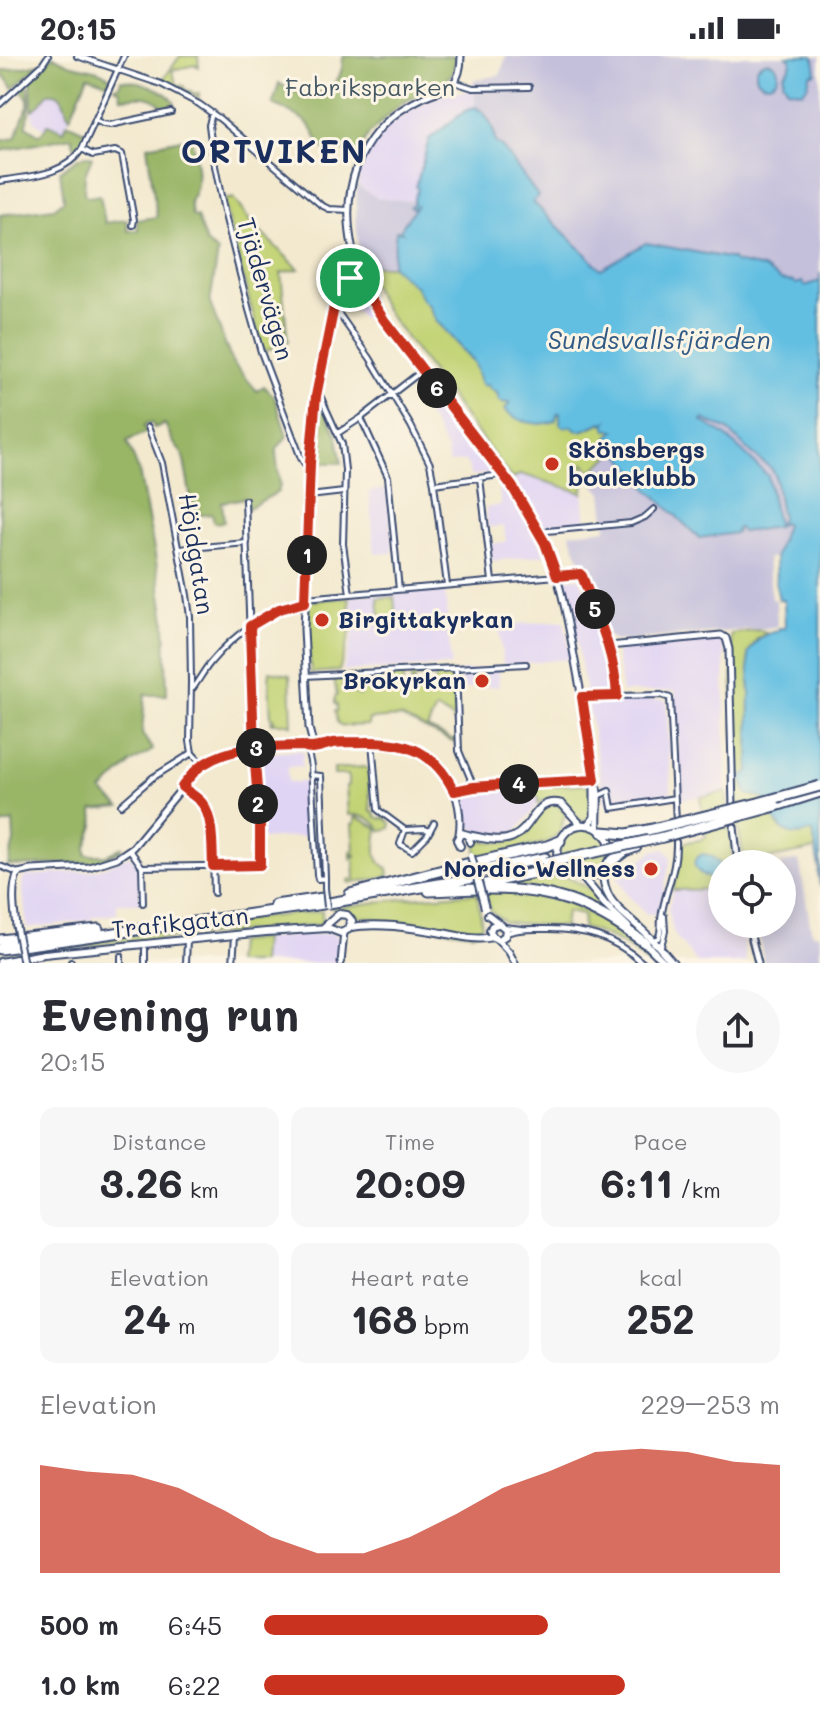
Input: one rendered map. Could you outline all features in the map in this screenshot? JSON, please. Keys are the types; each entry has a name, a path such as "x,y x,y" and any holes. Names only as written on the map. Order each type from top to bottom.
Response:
{"highway":[{"path":"606,867 625,851 733,823 820,788"},
{"path":"546,860 662,832 820,788"},
{"path":"600,830 619,834 648,830 820,788"},
{"path":"0,949 329,910 390,893 703,826 776,806"},
{"path":"390,893 457,889 476,875 560,841"},
{"path":"0,940 173,919 329,910 350,894 476,875 561,871 569,875"},
{"path":"476,875 580,903 649,942"}],"main road":[{"path":"329,910 338,932 348,926 363,925 402,927 477,938 498,932 486,912 465,839 514,836 541,806 549,802 562,804 584,825 600,830 610,847 605,890 612,903 665,963"},
{"path":"569,830 570,813"},
{"path":"557,854 560,841 569,830 584,825"},
{"path":"559,862 569,875 584,879 594,877 606,867"},
{"path":"584,879 607,907 661,949 673,963"},
{"path":"329,910 344,914 348,926"},
{"name":"Trafikgatan","path":"0,962 44,954 317,930 329,910"}],"street":[{"path":"0,104 48,56"},
{"path":"77,56 173,90 212,113 321,205 329,209 349,210"},
{"path":"0,181 57,170 74,159 82,149 124,56"},
{"path":"448,88 460,71 461,56"},
{"path":"454,82 465,87"},
{"path":"529,87 448,88 430,94 383,124 362,154 355,172 349,210 350,237 359,274 376,308 502,473 550,552 582,697 598,796 600,830"},
{"path":"95,120 110,125 171,112"},
{"name":"Tjädervägen","path":"212,113 209,125 211,146 253,327 301,458 310,467"},
{"path":"82,149 93,155 115,151 122,154 133,225"},
{"path":"325,878 318,879 317,875 306,676 305,600 310,467 317,389 334,307 340,285 359,274"},
{"path":"334,307 368,355 422,445 430,464 447,585"},
{"path":"338,433 423,370"},
{"path":"317,389 342,444 345,470 343,544 350,594"},
{"path":"361,418 388,477 399,590"},
{"name":"Höjdgatan","path":"148,427 160,453 190,617 192,753"},
{"path":"434,484 502,473"},
{"path":"480,478 492,581"},
{"path":"309,496 344,492"},
{"path":"142,867 260,865 245,500"},
{"path":"540,534 631,523 654,509"},
{"path":"179,549 247,543"},
{"path":"191,690 210,663 250,626 279,609 305,600 578,574 582,576 609,646 617,696"},
{"path":"279,609 280,616"},
{"path":"609,646 721,635 726,638 729,649 733,807"},
{"path":"306,676 526,664"},
{"path":"456,669 459,751 474,787"},
{"path":"582,697 661,695 670,698 676,823"},
{"path":"372,742 379,812 405,830 430,831"},
{"path":"18,873 97,866 117,858 130,850 202,764 226,753 254,748 395,742 420,752 440,768 454,791 465,839"},
{"path":"121,805 152,778 192,753 202,764"},
{"path":"311,775 321,776 329,910"},
{"path":"454,791 474,787 595,780"},
{"path":"584,825 594,817 595,780"},
{"path":"182,787 203,804 207,814 214,893"},
{"path":"598,796 609,791 612,808 675,798"},
{"path":"405,830 400,844 412,851 434,823"},
{"path":"734,828 736,850"},
{"path":"649,942 661,935 661,920 675,867 676,842"},
{"path":"130,850 142,867 143,903"},
{"path":"0,866 18,873"},
{"path":"18,873 14,897 23,963"},
{"path":"661,949 665,934 664,910"},
{"path":"341,963 348,926"},
{"path":"515,963 498,932 561,929 589,933 617,944 643,963"},
{"path":"233,963 235,936"},
{"path":"752,938 758,963"},
{"path":"186,963 187,940"},
{"path":"145,949 145,963"},
{"path":"121,956 121,963"}],"shaded area":[{"path":"506,56 820,56 820,281 805,286 781,280 763,268 732,259 646,243 601,269 533,201 538,197 495,142 495,132 481,109 475,107 474,80 500,75"},
{"path":"474,80 475,107 465,111 429,139 413,201 377,198 358,185 364,158 384,129 428,100 448,93 465,92"},
{"path":"54,92 64,100 70,117 64,131 48,125 45,129 35,122 32,114 32,110 48,93"},
{"path":"357,185 377,198 413,201 417,205 402,232 397,231 392,266 364,266 358,246"},
{"path":"356,280 361,283 375,310 362,319 342,290 346,284"},
{"path":"421,375 492,469 491,473 470,476 465,461 449,463 447,451 434,426 408,385"},
{"path":"703,418 728,430 775,475 780,522 786,525 775,557 767,559 772,599 776,600 777,627 616,641 608,636 570,533 606,529 602,493 587,477 616,451 645,483 739,527 726,436 702,421"},
{"path":"520,474 583,493 586,523 544,527 512,479"},
{"path":"497,478 530,522 545,555 492,561 490,544 506,542 504,526 488,527 486,508 501,505"},
{"path":"388,489 393,553 375,554 369,491"},
{"path":"579,578 604,644 613,686 608,692 586,694 565,579"},
{"path":"445,590 450,666 343,671 354,630 351,596"},
{"path":"564,621 571,659 503,665 499,625"},
{"path":"717,640 724,649 726,792 680,800 675,691 622,692 616,652 620,649"},
{"path":"498,668 499,686 460,689 461,671"},
{"path":"666,700 671,791 667,797 605,805 588,701"},
{"path":"299,750 304,753 301,759 303,766 287,767 288,782 305,782 308,836 262,839 259,752"},
{"path":"530,787 538,797 538,804 516,832 492,834 476,831 470,826 466,805 470,793"},
{"path":"665,849 671,857 659,912 646,914 627,894 617,877 655,850"},
{"path":"129,856 139,867 140,903 117,903 117,914 92,917 92,920 27,928 22,881 25,876 90,871"},
{"path":"799,860 812,934 818,933 820,938 820,963 764,963 760,938 796,938 796,861"},
{"path":"708,889 708,938 743,938 746,963 698,963 673,931 668,909 673,890"},
{"path":"332,933 338,937 335,963 261,963 263,939"}],"green space":[{"path":"53,56 110,78 109,84 88,76 70,117 61,97 54,93 48,93 32,110 31,79"},
{"path":"180,56 198,56 199,67 195,65 172,70 177,85 184,86 193,94 199,93 199,98 162,81"},
{"name":"Fabriksparken","path":"343,56 455,56 454,71 444,83 402,103 369,134 359,153 320,147 308,124 273,104 279,83 301,93 312,94 331,87 342,69"},
{"path":"40,64 13,88 0,71"},
{"path":"121,80 151,86 175,103 163,108 150,98 121,98 120,91 114,87 119,86"},
{"path":"28,86 29,96 29,111 26,126 40,135 48,124 64,131 67,123 87,132 76,154 72,137 0,151 0,141 15,138 28,106 28,99 20,89"},
{"path":"191,137 198,178 190,201 192,216 197,217 206,243 218,252 210,303 232,362 257,391 264,386 274,396 287,436 276,454 280,485 278,492 247,509 246,498 222,502 224,522 214,523 212,514 194,516 183,455 165,424 154,428 152,423 148,423 144,426 147,432 127,441 139,471 165,621 167,695 145,695 142,734 153,750 131,763 102,791 120,807 93,810 94,826 86,855 107,855 122,847 121,851 97,862 8,865 14,841 13,822 0,825 0,215 54,208 64,200 60,171 79,158 88,156 92,157 85,175 84,194 89,197 100,195 105,223 127,220 128,231 138,230 137,220 157,217 147,146"},
{"path":"233,198 253,225 299,269 281,273 288,342 263,352 225,209 224,200"},
{"path":"364,266 392,266 416,287 436,320 474,363 480,382 511,403 505,410 561,413 563,427 574,426 581,431 606,421 616,429 608,442 616,451 592,471 584,464 583,493 521,474 512,479 388,314"},
{"path":"321,401 337,436 342,463 315,463"},
{"path":"349,597 351,630 339,671 311,673 309,601"},
{"path":"394,597 397,627 381,628 378,598"},
{"path":"759,630 766,633 757,639 748,653 749,772 741,778 743,787 754,796 763,798 779,827 788,833 813,832 817,849 796,853 796,850 742,850 738,827 731,634"},
{"path":"270,671 290,675 292,725 271,723 274,721 271,718"},
{"path":"429,673 427,679 416,676 413,685 431,691 436,678 432,673 454,674 455,722 436,709 427,728 455,739 455,743 401,717 369,719 368,725 342,726 337,722 334,678 356,676 356,683 345,680 342,689 360,695 364,682 360,676 366,676 365,689 384,694 388,680 384,675 405,674 401,691 408,692 412,679 408,674"},
{"path":"334,769 368,769 371,811 376,817 383,817 391,823 390,828 381,831 367,818 348,815 348,775 334,775"},
{"path":"584,784 592,794 592,815 586,821 579,820 557,799 538,804 538,797 530,787"},
{"path":"726,792 732,850 708,850 708,889 673,890 681,843 706,836 700,797"},
{"path":"549,805 558,805 565,814 560,832 548,842 486,857 477,856 476,846 480,841 512,840"},
{"path":"355,816 378,828 377,856 389,875 349,883 348,880 355,879 354,859 351,856 356,854 351,854 351,851 354,850 352,824 355,823"},
{"path":"584,828 601,835 608,852 601,869 584,876 567,869 560,852 567,835"},
{"path":"539,875 567,877 585,886 612,916 576,897 495,885"},
{"path":"485,892 511,892 567,902 626,932 659,963 647,963 617,941 582,928 583,915 566,912 564,927 505,922 491,911"},
{"path":"477,893 482,926 481,930 473,933 369,917 356,918 332,908 410,898"},
{"path":"322,911 322,924 319,925 119,943 0,959 0,954"},
{"path":"263,939 261,963 235,963 237,942"}],"water":[{"path":"787,56 814,58 816,73 810,75 808,85 802,92 788,89 783,82 784,74 790,67 791,60"},
{"path":"763,62 771,62 778,73 771,84 763,84 756,77 756,69"},
{"name":"Sundsvallsfjärden","path":"475,107 487,117 495,142 538,196 533,202 601,269 646,243 733,259 734,262 763,268 781,280 796,284 803,282 805,286 820,281 820,886 813,832 793,835 786,832 763,798 747,794 741,778 749,771 748,653 764,636 785,628 784,600 779,600 776,585 775,557 786,525 783,523 777,527 742,532 737,528 736,533 699,538 644,485 645,482 608,442 608,437 615,430 607,430 607,421 581,431 573,426 563,427 560,413 555,421 542,424 510,414 505,410 510,402 499,401 497,393 488,385 483,386 474,363 436,320 416,287 392,266 396,231 402,232 400,230 417,205 410,206 418,189 416,186 429,139 465,111","holes":["702,421 728,430 772,469 781,516 777,525 768,476 726,436"]},
{"path":"708,855 708,877 697,870 697,857"}],"place":[{"name":"Skönsbergs bouleklubb","path":"552,464"},
{"name":"Birgittakyrkan","path":"322,620"},
{"name":"Brokyrkan","path":"482,681"},
{"name":"Nordic Wellness","path":"651,869"}],"district":[{"name":"ORTVIKEN","path":"274,152"}],"route":[{"path":"350,278 338,287 316,396 310,463 305,602 279,609 250,626 250,629 254,748 254,751 260,826 260,865 213,866 207,814 203,804 182,787 202,764 217,757 254,748 303,746 310,749 332,744 390,742 408,746 434,761 454,791 474,787 595,780 582,697 617,696 609,646 582,576 557,576 545,543 512,486 384,320 359,274 350,278"}]}
